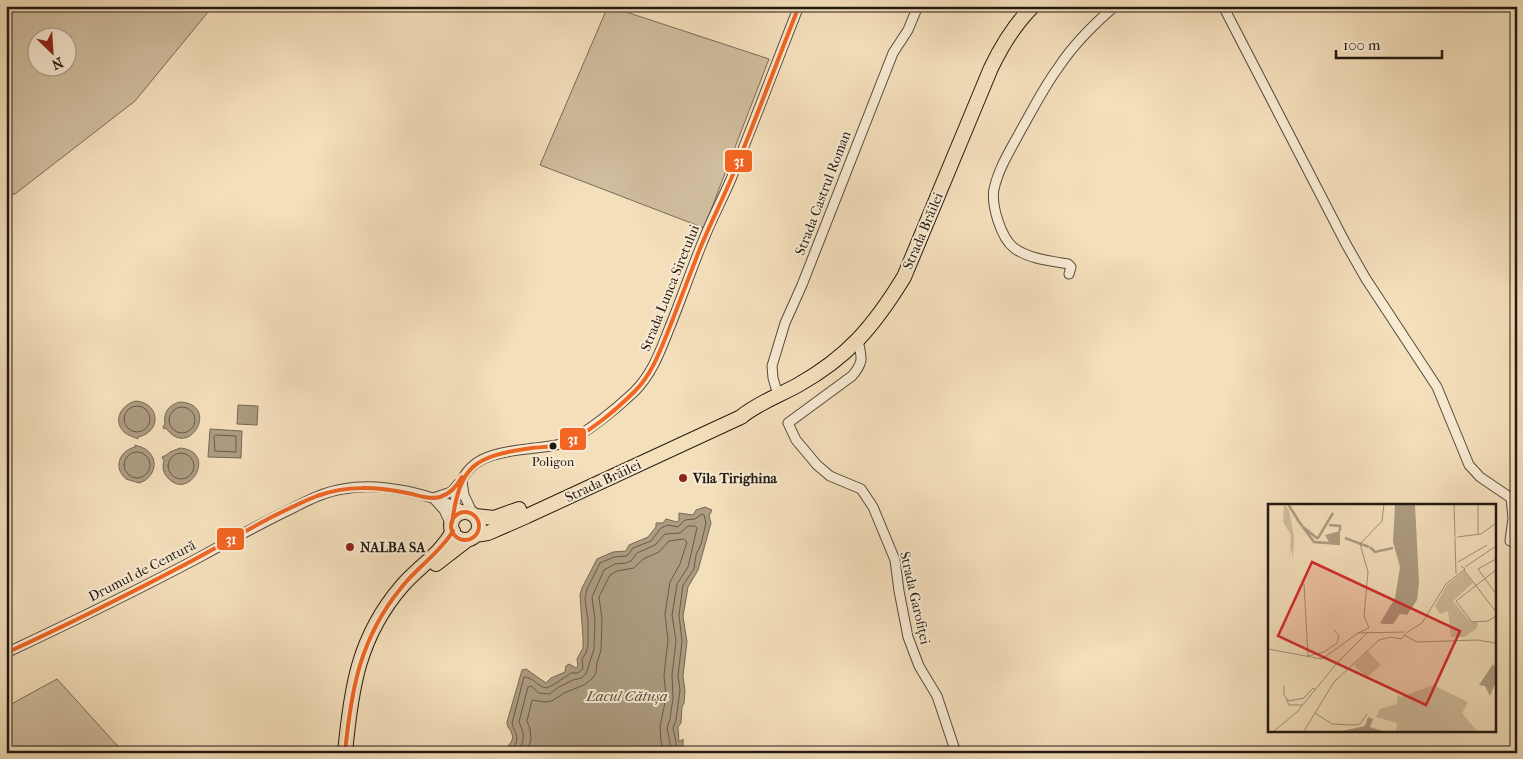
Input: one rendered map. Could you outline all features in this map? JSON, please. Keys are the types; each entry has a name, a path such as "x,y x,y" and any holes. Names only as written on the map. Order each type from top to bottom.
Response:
{"highway":[{"name":"Strada Brăilei","path":"354,753 362,681 368,658 378,635 391,614 406,593 422,576 471,537 496,529 594,480 778,395 821,370 858,341 884,309 904,277 990,68 1012,30 1033,6"},
{"name":"Strada Brăilei","path":"472,514 494,518 504,516 594,480"},
{"path":"345,753 354,680 366,642 384,610 400,588 416,570 443,547 454,519 460,514 472,514 479,524 471,537 460,538 452,527"}],"street":[{"name":"Strada Lunca Siretului","path":"433,498 451,492 472,465 494,454 558,445 573,438 623,402 647,376 663,345 703,240 730,180 799,6"},
{"name":"Strada Castrul Roman","path":"778,395 772,366 785,323 802,285 893,53 908,30 918,6"},
{"path":"1070,274 1071,267 1068,264 1030,256 1014,249 1005,238 998,221 994,191 1003,163 1057,68 1073,48 1115,6"},
{"path":"1223,6 1346,244 1366,279 1437,387 1469,465 1480,477 1511,498 1513,518 1510,541"},
{"name":"Strada Garofiței","path":"858,341 862,360 852,376 788,424 796,440 817,465 830,476 861,489 873,507 895,560 898,592 908,637 919,666 937,696 956,753"},
{"path":"452,527 454,505 462,477"},
{"path":"462,477 462,490 472,514"},
{"name":"Drumul de Centură","path":"6,653 112,603 268,520 319,496 343,489 365,487 392,490 433,498 472,514"},
{"path":"433,498 444,510 452,527"}],"shaded area":[{"path":"6,6 213,6 135,101 15,194 6,195"},
{"path":"608,6 769,59 704,228 540,165"},
{"path":"57,679 124,753 6,753 6,707"}],"water":[{"path":"136,401 150,407 154,412 155,418 151,430 138,437 138,439 124,432 119,423 120,413 123,409"},
{"path":"180,402 192,405 198,412 200,420 197,428 191,435 184,438 175,436 166,428 164,429 163,426 165,425 165,417 169,407"},
{"path":"238,405 258,406 257,425 237,424"},
{"path":"210,429 242,431 241,458 208,457"},
{"path":"135,445 147,450 154,460 151,474 139,483 126,479 122,475 119,465 125,452 135,447"},
{"path":"180,448 191,451 197,457 199,465 197,473 185,484 176,484 168,478 163,467 163,456"},
{"name":"Lacul Cătușa","path":"705,507 712,510 709,516 711,523 698,570 688,587 683,616 687,642 683,676 685,691 681,723 678,727 679,742 683,739 683,753 504,753 513,737 507,722 522,670 526,669 546,683 551,678 565,672 566,666 569,664 576,668 578,666 577,659 583,648 580,595 597,559 613,552 626,551 629,545 648,537 656,527 656,523 663,523 666,519 677,522 679,520 679,513 693,515 696,510"}],"transit line":[{"name":"31","path":"452,523 455,503 460,488 466,475 474,466 497,455 554,446 581,435 610,414 635,391 646,377 662,346 699,251 740,158 799,6"},
{"name":"31","path":"6,653 52,632 186,564 267,519 317,496 328,492 362,488 384,489 436,498 450,492 462,477"},
{"name":"31","path":"465,512 475,516 479,526 475,536 465,540 455,536 451,526 455,516 465,512"},
{"name":"31","path":"345,753 355,686 360,666 376,626 401,588 441,547 453,531"}],"place":[{"name":"Poligon","path":"553,446"},
{"name":"Vila Tirighina","path":"683,478"},
{"name":"NALBA SA","path":"350,547"}]}
